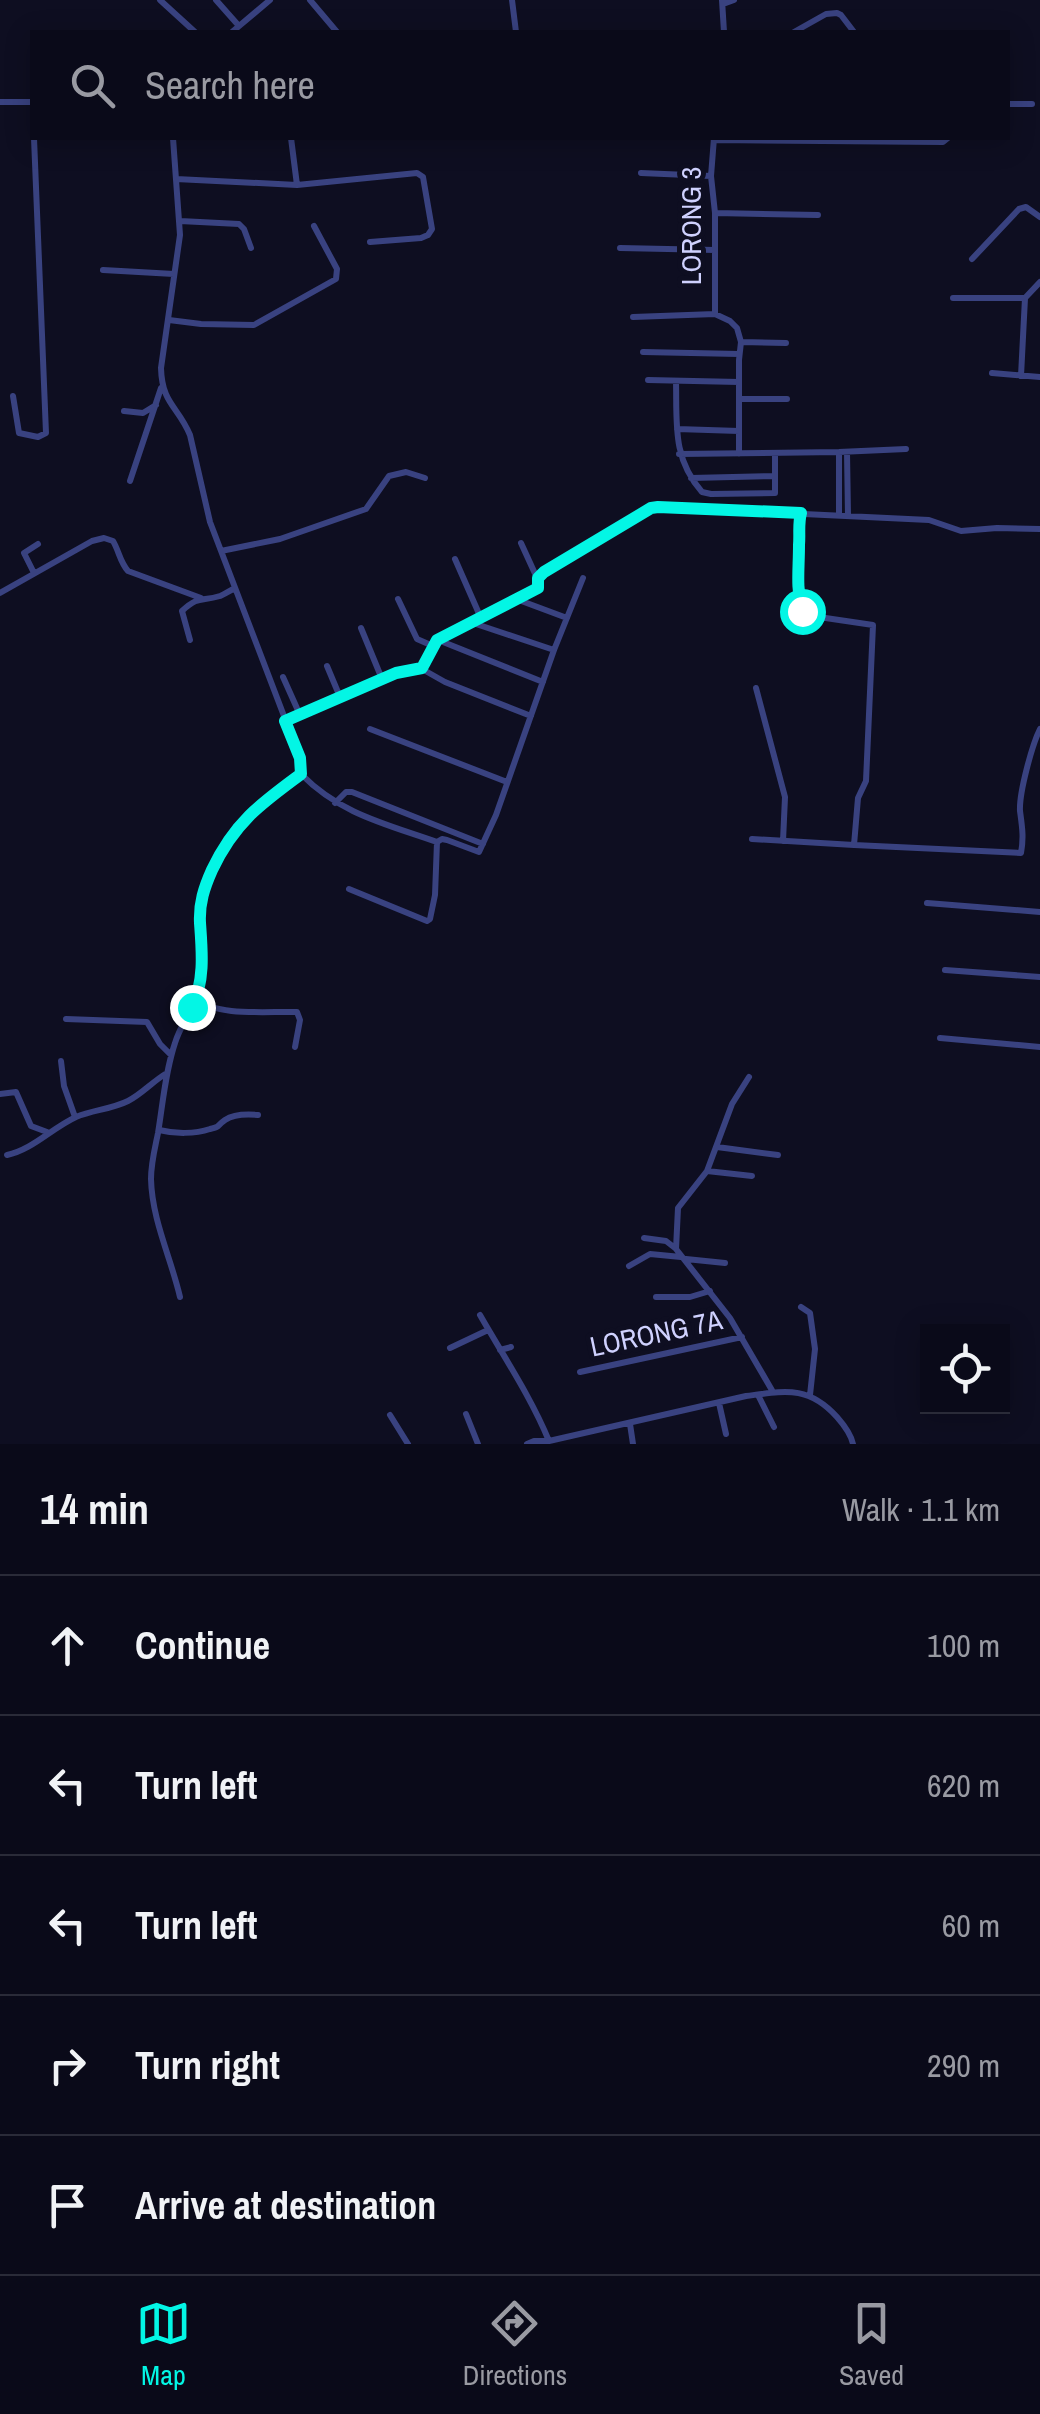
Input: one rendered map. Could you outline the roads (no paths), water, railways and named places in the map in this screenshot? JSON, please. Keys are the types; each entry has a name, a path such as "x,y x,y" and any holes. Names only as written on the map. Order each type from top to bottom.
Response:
{"street":[{"path":"160,0 193,30"},
{"path":"216,0 239,26"},
{"path":"234,30 270,0"},
{"path":"310,0 336,30"},
{"path":"512,0 516,30"},
{"path":"724,30 723,2 734,0"},
{"path":"798,30 831,13 840,15 852,30"},
{"path":"0,102 30,104"},
{"path":"1010,104 1032,104"},
{"path":"14,396 17,431 22,436 46,433 34,140"},
{"path":"130,481 161,387 180,221 173,140"},
{"path":"291,140 297,185"},
{"name":"LORONG 3","path":"714,140 714,314"},
{"path":"828,140 946,140"},
{"path":"641,173 711,176"},
{"path":"176,179 297,185 420,174 432,228 428,236 370,242"},
{"path":"972,259 1019,209 1026,207 1040,217"},
{"path":"715,213 818,215"},
{"path":"180,221 238,224 251,248"},
{"path":"168,320 254,325 336,279 337,268 314,226"},
{"path":"620,248 715,250"},
{"path":"104,270 174,274"},
{"path":"1021,376 1025,298 1040,282"},
{"path":"953,298 1025,298"},
{"path":"633,317 714,314 737,328 741,342 739,454"},
{"path":"741,342 786,343"},
{"path":"643,352 740,354"},
{"path":"992,374 1040,377"},
{"path":"648,380 739,382"},
{"path":"676,381 680,454 702,492 774,493 775,454"},
{"path":"161,387 190,435 209,519 300,758 301,774 336,804 437,842"},
{"path":"739,400 788,399"},
{"path":"124,411 143,413 156,404"},
{"path":"677,429 739,430"},
{"path":"680,454 906,449"},
{"path":"843,452 843,514"},
{"path":"221,551 280,538 366,509 389,476 406,472 424,478"},
{"path":"691,478 776,476"},
{"path":"538,578 658,507 929,520 961,531 1040,529"},
{"path":"801,513 797,590 802,611 873,625 866,781 858,798 854,845"},
{"path":"0,593 104,538 113,541 122,565 128,570 201,598 220,596 235,588"},
{"path":"285,721 396,673 422,668 435,643 538,588 538,578 521,542"},
{"path":"34,573 24,553 38,544"},
{"path":"455,560 480,616"},
{"path":"437,842 447,840 479,852 583,578"},
{"path":"190,640 182,611 201,598"},
{"path":"398,599 417,639 543,683"},
{"path":"514,599 567,618"},
{"path":"470,622 554,650"},
{"path":"361,628 382,679"},
{"path":"326,666 340,697"},
{"path":"422,668 445,682 531,716"},
{"path":"283,676 300,715"},
{"path":"756,688 785,797 783,841"},
{"path":"370,729 507,782"},
{"path":"752,840 1021,852 1024,838 1020,809 1033,743 1040,729"},
{"path":"180,1297 163,1244 151,1181 152,1160 166,1073 176,1039 196,999 202,963 202,894 228,839 240,824 301,774"},
{"path":"336,804 346,792 352,792 483,844"},
{"path":"349,889 430,919 437,842"},
{"path":"927,903 1040,912"},
{"path":"945,970 1040,977"},
{"path":"196,999 208,1007 297,1012 300,1017 295,1046"},
{"path":"66,1020 148,1022 171,1055"},
{"path":"940,1038 1040,1047"},
{"path":"62,1060 64,1086 76,1117"},
{"path":"7,1155 26,1148 76,1117 133,1099 166,1073"},
{"path":"681,1255 678,1208 707,1171 732,1104 749,1077"},
{"path":"0,1094 16,1092 31,1126 48,1132"},
{"path":"158,1130 207,1130 228,1118 258,1114"},
{"path":"717,1147 778,1155"},
{"path":"707,1171 752,1176"},
{"path":"644,1238 666,1241 681,1255 742,1337 774,1392"},
{"path":"630,1266 650,1254 724,1262"},
{"path":"656,1297 690,1297 710,1291"},
{"path":"800,1307 810,1313 815,1340 810,1395"},
{"path":"480,1315 537,1412 549,1442"},
{"path":"450,1348 488,1330"},
{"name":"LORONG 7A","path":"580,1372 742,1337"},
{"path":"500,1350 511,1347"},
{"path":"526,1444 774,1392 810,1395 838,1418 852,1436 853,1444"},
{"path":"758,1395 774,1427"},
{"path":"718,1403 726,1434"},
{"path":"466,1414 478,1444"},
{"path":"390,1415 408,1444"},
{"path":"630,1424 633,1444"}]}
